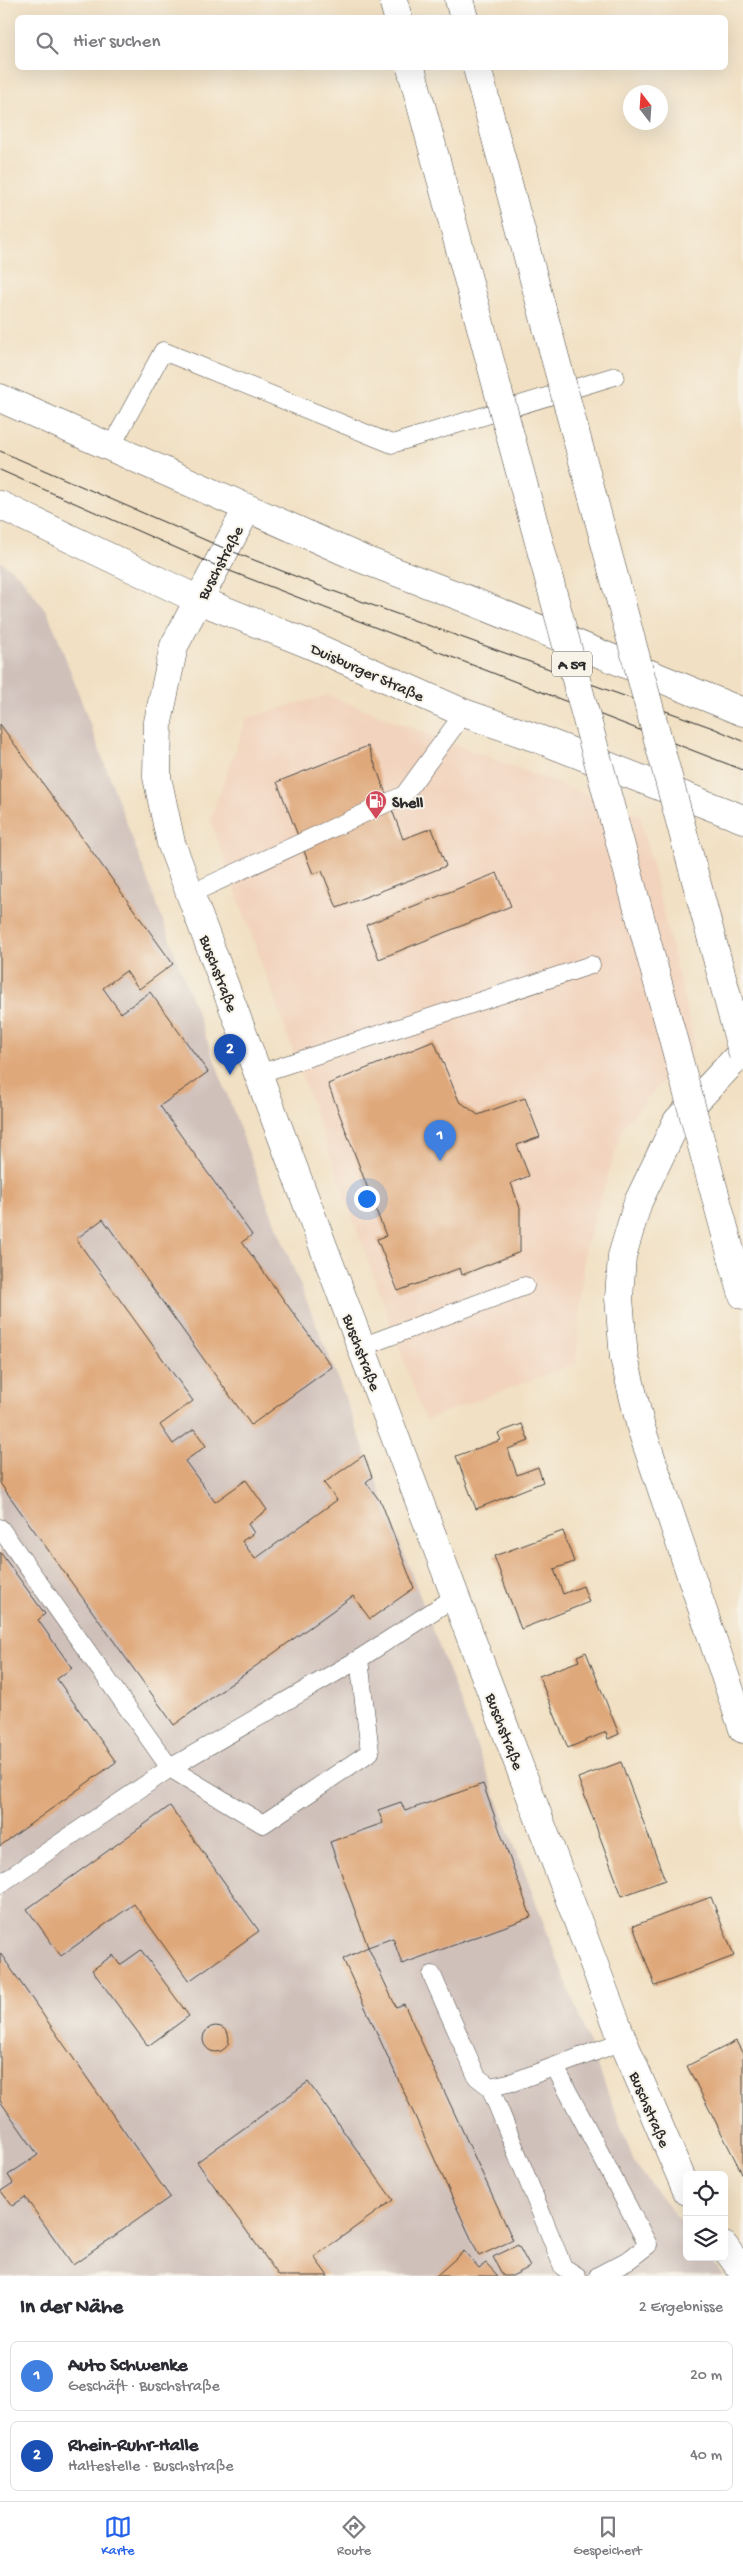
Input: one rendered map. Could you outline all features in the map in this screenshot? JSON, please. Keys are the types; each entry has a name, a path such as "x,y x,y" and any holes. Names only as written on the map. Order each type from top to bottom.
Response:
{"main road":[{"path":"393,0 397,15"},
{"path":"459,0 463,15"},
{"name":"A 59","path":"412,70 743,1295"},
{"path":"478,70 743,1055"},
{"path":"0,398 362,559 464,598 743,712"},
{"name":"Duisburger Straße","path":"0,505 199,600 311,645 464,713 743,819"},
{"name":"Buschstraße","path":"247,509 174,646 158,722 157,768 157,777 171,843 623,2041 683,2183"},
{"path":"743,1051 677,1121 638,1202 622,1256 619,1298 624,1358 640,1428 743,1729"},
{"path":"728,2251 743,2272"}],"lane":[{"path":"111,447 163,351 392,444 615,376"},
{"path":"190,894 404,795 464,713"},
{"path":"258,1074 591,965"},
{"path":"361,1347 525,1286"},
{"path":"0,1528 170,1768 262,1824 370,1752 359,1659"},
{"path":"0,1884 170,1768 359,1659 455,1597"},
{"path":"432,1976 477,2077 490,2087 563,2267 577,2276"},
{"path":"490,2087 513,2082 623,2041"},
{"path":"555,2067 648,2245 630,2259 598,2276"}],"shaded area":[{"path":"0,561 19,575 47,612 57,635 270,1210 333,1366 635,2164 683,2225 683,2261 711,2261 723,2276 0,2276"},
{"path":"327,695 640,815 695,1045 624,1125 585,1247 576,1363 425,1420 210,819 247,718"}],"building":[{"path":"0,724 173,964 139,989 126,971 103,988 121,1013 150,992 208,1072 160,1106 252,1235 242,1242 332,1367 251,1425 103,1219 76,1239 193,1401 160,1425 173,1444 194,1429 206,1446 185,1461 215,1502 246,1480 267,1510 248,1524 254,1533 242,1541 255,1559 337,1500 324,1483 364,1455 372,1477 366,1482 382,1504 414,1588 370,1619 353,1596 174,1725 0,1483"},
{"path":"368,746 403,839 432,828 446,866 337,908 322,871 313,874 277,782"},
{"path":"497,873 511,906 379,959 366,925"},
{"path":"434,1041 459,1101 478,1115 525,1098 540,1137 517,1145 529,1176 511,1183 520,1208 520,1252 462,1275 460,1268 398,1291 377,1239 386,1236 328,1084"},
{"path":"522,1424 529,1441 508,1449 517,1475 538,1467 543,1482 476,1509 456,1456 501,1440 498,1433"},
{"path":"563,1531 574,1562 554,1569 563,1594 583,1586 589,1602 521,1629 494,1556"},
{"path":"0,1552 45,1614 38,1620 72,1668 57,1679 116,1762 0,1846"},
{"path":"586,1652 619,1734 608,1739 606,1732 568,1748 539,1676 579,1661 577,1656"},
{"path":"621,1762 665,1880 622,1896 578,1778"},
{"path":"483,1784 531,1917 402,1964 393,1938 368,1947 330,1842 383,1823 378,1810 401,1802 405,1811"},
{"path":"170,1806 259,1931 189,1981 134,1904 61,1956 27,1909"},
{"path":"711,1897 734,1956 655,1986 633,1926"},
{"path":"368,1947 396,2007 404,2004 513,2240 479,2256 343,1959"},
{"path":"141,1950 189,2016 148,2046 92,1970 113,1955 120,1965"},
{"path":"0,1953 170,2197 73,2265 25,2197 12,2206 1,2191 13,2183 8,2175 38,2155 0,2101"},
{"path":"216,2026 225,2030 229,2039 225,2048 216,2052 207,2048 203,2039 207,2030"},
{"path":"736,2041 743,2054 743,2175 687,2066"},
{"path":"308,2082 393,2200 314,2257 328,2276 279,2276 197,2162"},
{"path":"518,2245 530,2267 512,2276 503,2276 493,2257"},
{"path":"464,2251 479,2268 486,2263 498,2276 436,2276"}],"tram line":[{"path":"0,451 226,549 333,591 713,728 743,741"},
{"path":"0,470 217,566 743,770"}],"place":[{"name":"Shell","path":"376,820"},
{"name":"Rhein-Ruhr-Halle","path":"230,1075"},
{"name":"Auto Schwenke","path":"440,1161"}]}
